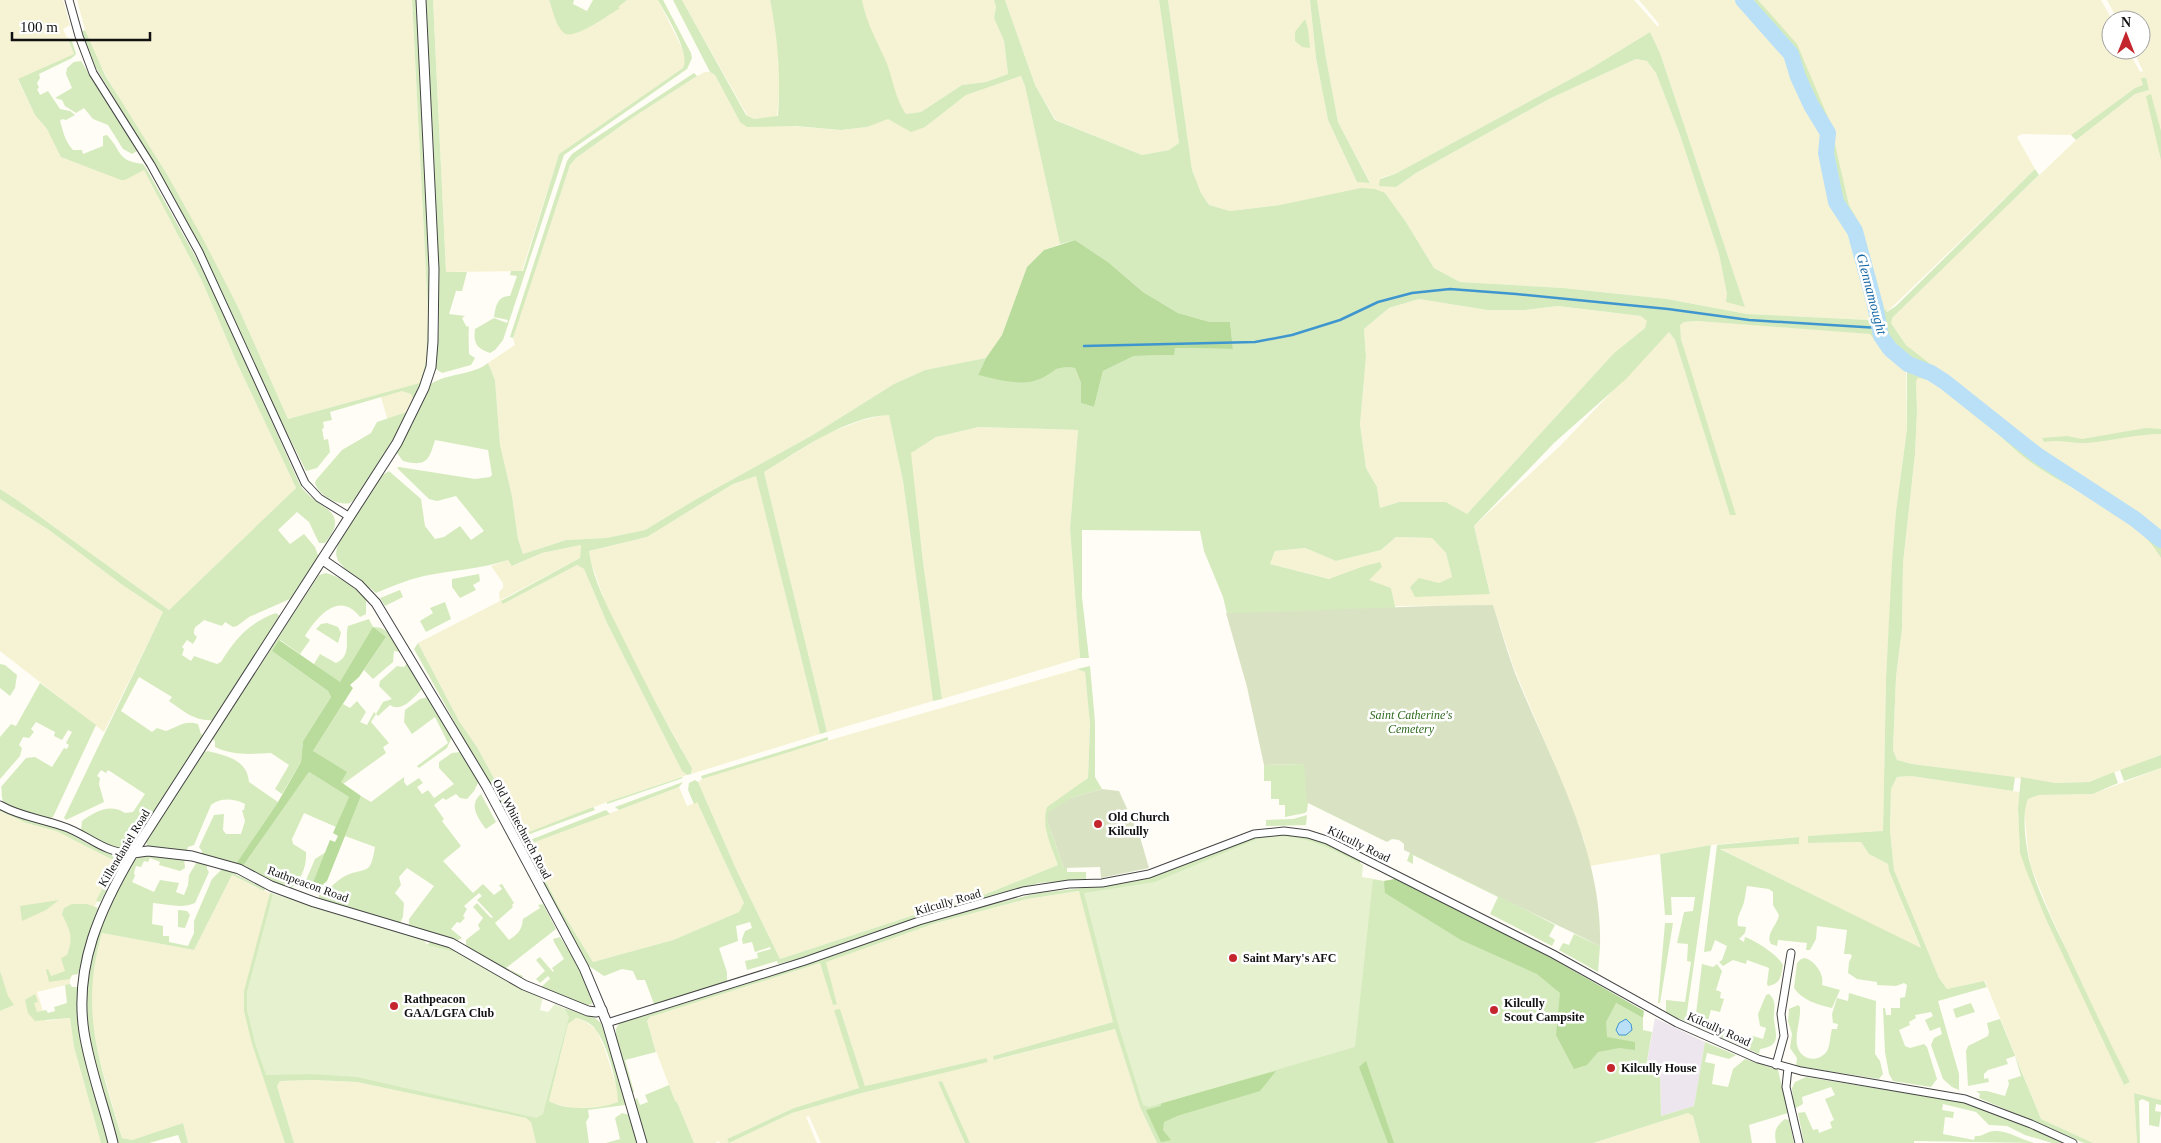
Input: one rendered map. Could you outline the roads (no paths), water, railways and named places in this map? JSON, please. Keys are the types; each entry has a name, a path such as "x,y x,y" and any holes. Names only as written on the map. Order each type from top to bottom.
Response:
{"street":[{"path":"69,0 83,49 93,73 151,166 199,252 305,483 320,498 350,517"},
{"name":"Killendaniel Road","path":"113,1143 84,1032 82,982 88,948 101,914 133,853 397,443 417,405 428,376 432,359 434,269 422,0"},
{"name":"Old Whitechurch Road","path":"323,560 358,584 370,595 487,787 537,885 584,968 607,1023 642,1143"},
{"name":"Rathpeacon Road","path":"0,805 26,817 72,829 99,846 118,852 148,852 192,856 225,864 239,869 270,886 314,902 451,943 524,985 588,1011 596,1012 602,1010"},
{"name":"Kilcully Road","path":"607,1023 805,961 928,918 1023,891 1069,884 1102,883 1149,874 1254,834 1284,831 1308,834 1335,844 1553,954 1648,1008 1720,1043 1788,1068 1966,1099 2074,1143"},
{"path":"1776,1065 1783,1042 1781,1014 1791,953"},
{"path":"1788,1068 1786,1087 1799,1143"}],"water":[{"path":"1626,1019 1631,1024 1632,1030 1626,1035 1619,1035 1616,1030 1619,1023"}],"waterway":[{"name":"Glennamought","path":"1743,0 1791,54 1798,77 1811,105 1828,133 1826,153 1836,202 1855,231 1875,305 1881,336 1890,349 1908,364 1931,373 1945,382 2037,455 2135,519 2161,540"},
{"path":"1084,346 1255,342 1292,335 1340,320 1378,302 1412,293 1450,289 1668,309 1749,320 1879,328"}],"place":[{"name":"Old Church Kilcully","path":"1098,824"},
{"name":"Saint Mary's AFC","path":"1233,958"},
{"name":"Rathpeacon GAA/LGFA Club","path":"394,1006"},
{"name":"Kilcully Scout Campsite","path":"1494,1010"},
{"name":"Kilcully House","path":"1611,1068"}],"park label":[{"name":"Saint Catherine's Cemetery","path":"1411,722"}]}
